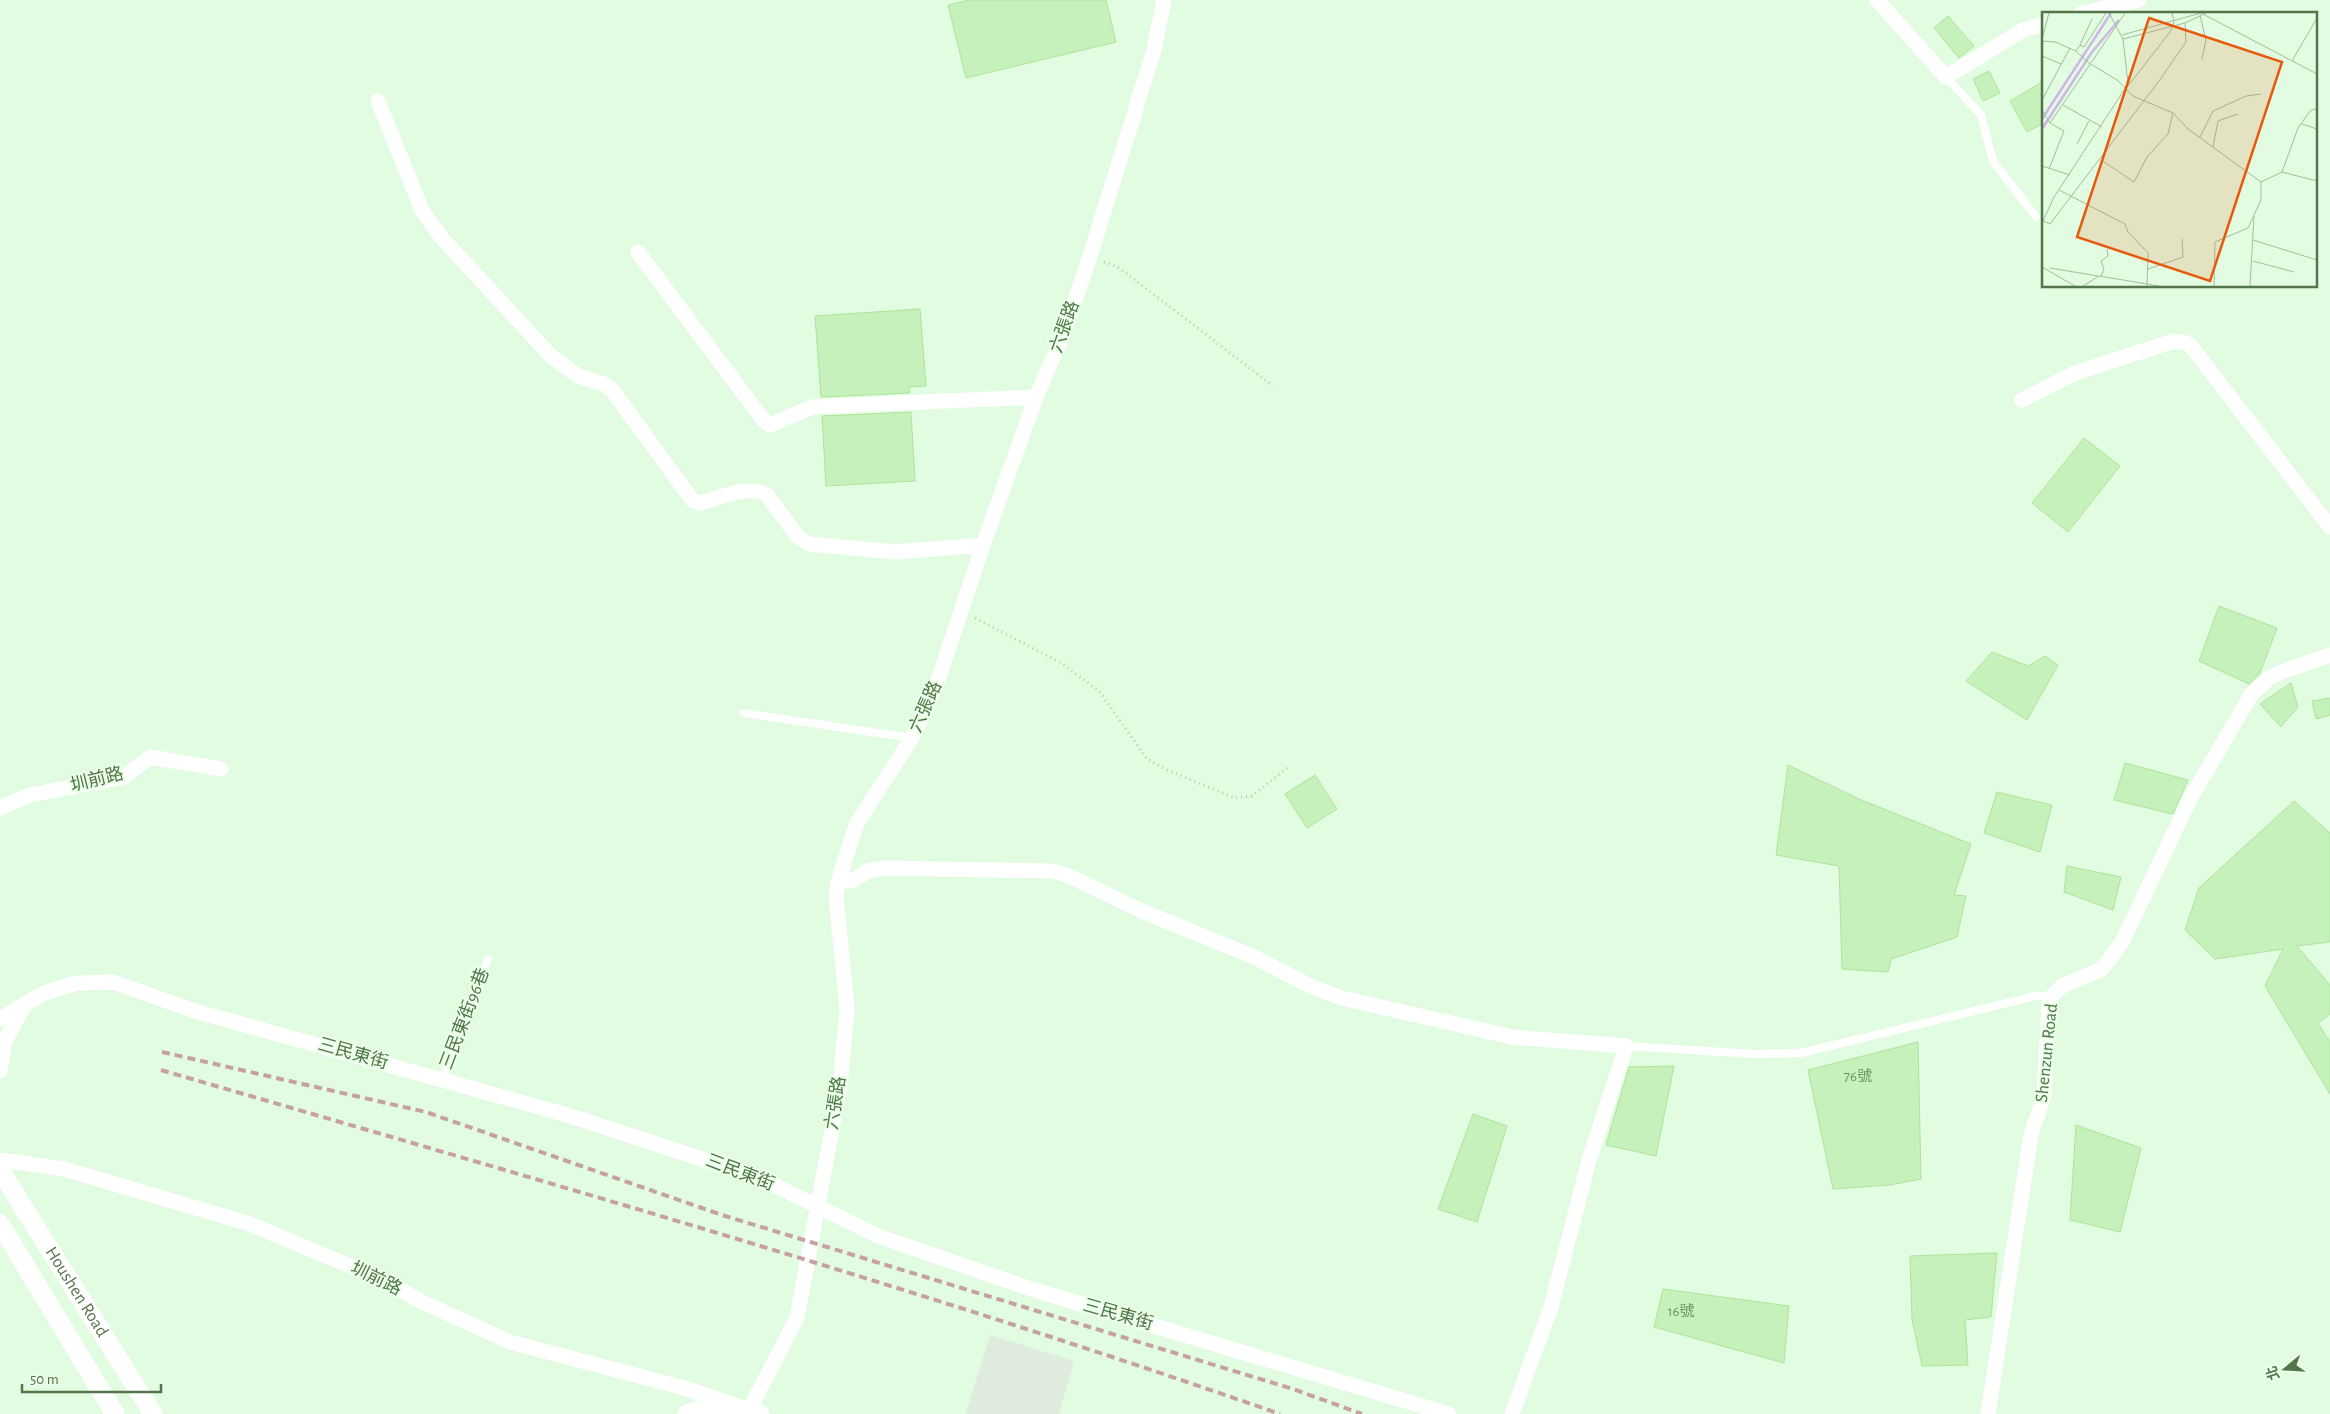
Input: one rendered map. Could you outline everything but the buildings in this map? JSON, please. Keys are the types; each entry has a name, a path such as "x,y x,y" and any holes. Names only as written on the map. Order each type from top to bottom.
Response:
{"street":[{"name":"六張路","path":"752,1413 797,1318 840,1086 847,1009 836,896 838,882 857,823 912,738 936,686 983,545 1036,398 1063,335 1090,256 1154,50 1164,0"},
{"path":"1877,0 1946,77 2023,30 2042,25"},
{"path":"2088,12 2139,0"},
{"path":"378,101 422,210 441,237 550,356 578,376 604,384 612,390 693,501 700,504 751,490 762,492 768,495 798,537 809,544 895,552 983,545"},
{"path":"638,252 764,421 770,425 812,407 1036,398"},
{"path":"2022,400 2075,373 2174,341 2186,343 2191,346 2244,413 2330,527"},
{"name":"Shenzun Road","path":"1988,1414 2031,1136 2044,1096 2049,1003 2052,996 2062,986 2102,969 2122,942 2190,799 2250,695 2269,678 2330,655"},
{"name":"圳前路","path":"0,808 30,795 124,777 150,757 221,769"},
{"path":"838,882 854,880 867,871 884,868 1050,871 1066,875 1144,912 1252,956 1329,994 1512,1037 1626,1046 1589,1160 1551,1307 1512,1414"},
{"name":"三民東街","path":"0,1019 44,993 77,983 114,982 195,1011 567,1115 764,1180 878,1236 1031,1289 1449,1414"},
{"name":"三民東街","path":"0,1071 5,1041 24,1006"},
{"name":"圳前路","path":"0,1160 64,1169 247,1223 384,1280 420,1301 510,1342 688,1389 752,1413"},
{"name":"Houshen Road","path":"0,1170 152,1414"},
{"name":"Houshen Road","path":"0,1224 115,1414"},
{"path":"687,1414 698,1409 752,1413"}],"lane":[{"path":"1946,77 1981,116 1993,160 2036,217"},
{"path":"744,714 912,738"},
{"name":"三民東街96巷","path":"442,1080 488,959"},
{"path":"1626,1046 1762,1054 1800,1053 2036,996 2052,996"}],"path":[{"path":"1090,256 1118,267 1273,386"},
{"path":"961,611 1061,663 1099,691 1147,759 1167,770 1235,798 1252,796 1287,768"}],"shaded area":[{"path":"990,1335 1074,1361 1059,1414 966,1414"}],"railway":[{"path":"162,1052 426,1112 722,1215 1293,1389 1362,1414"},
{"path":"161,1070 722,1234 862,1277 1002,1321 1280,1414"}]}
